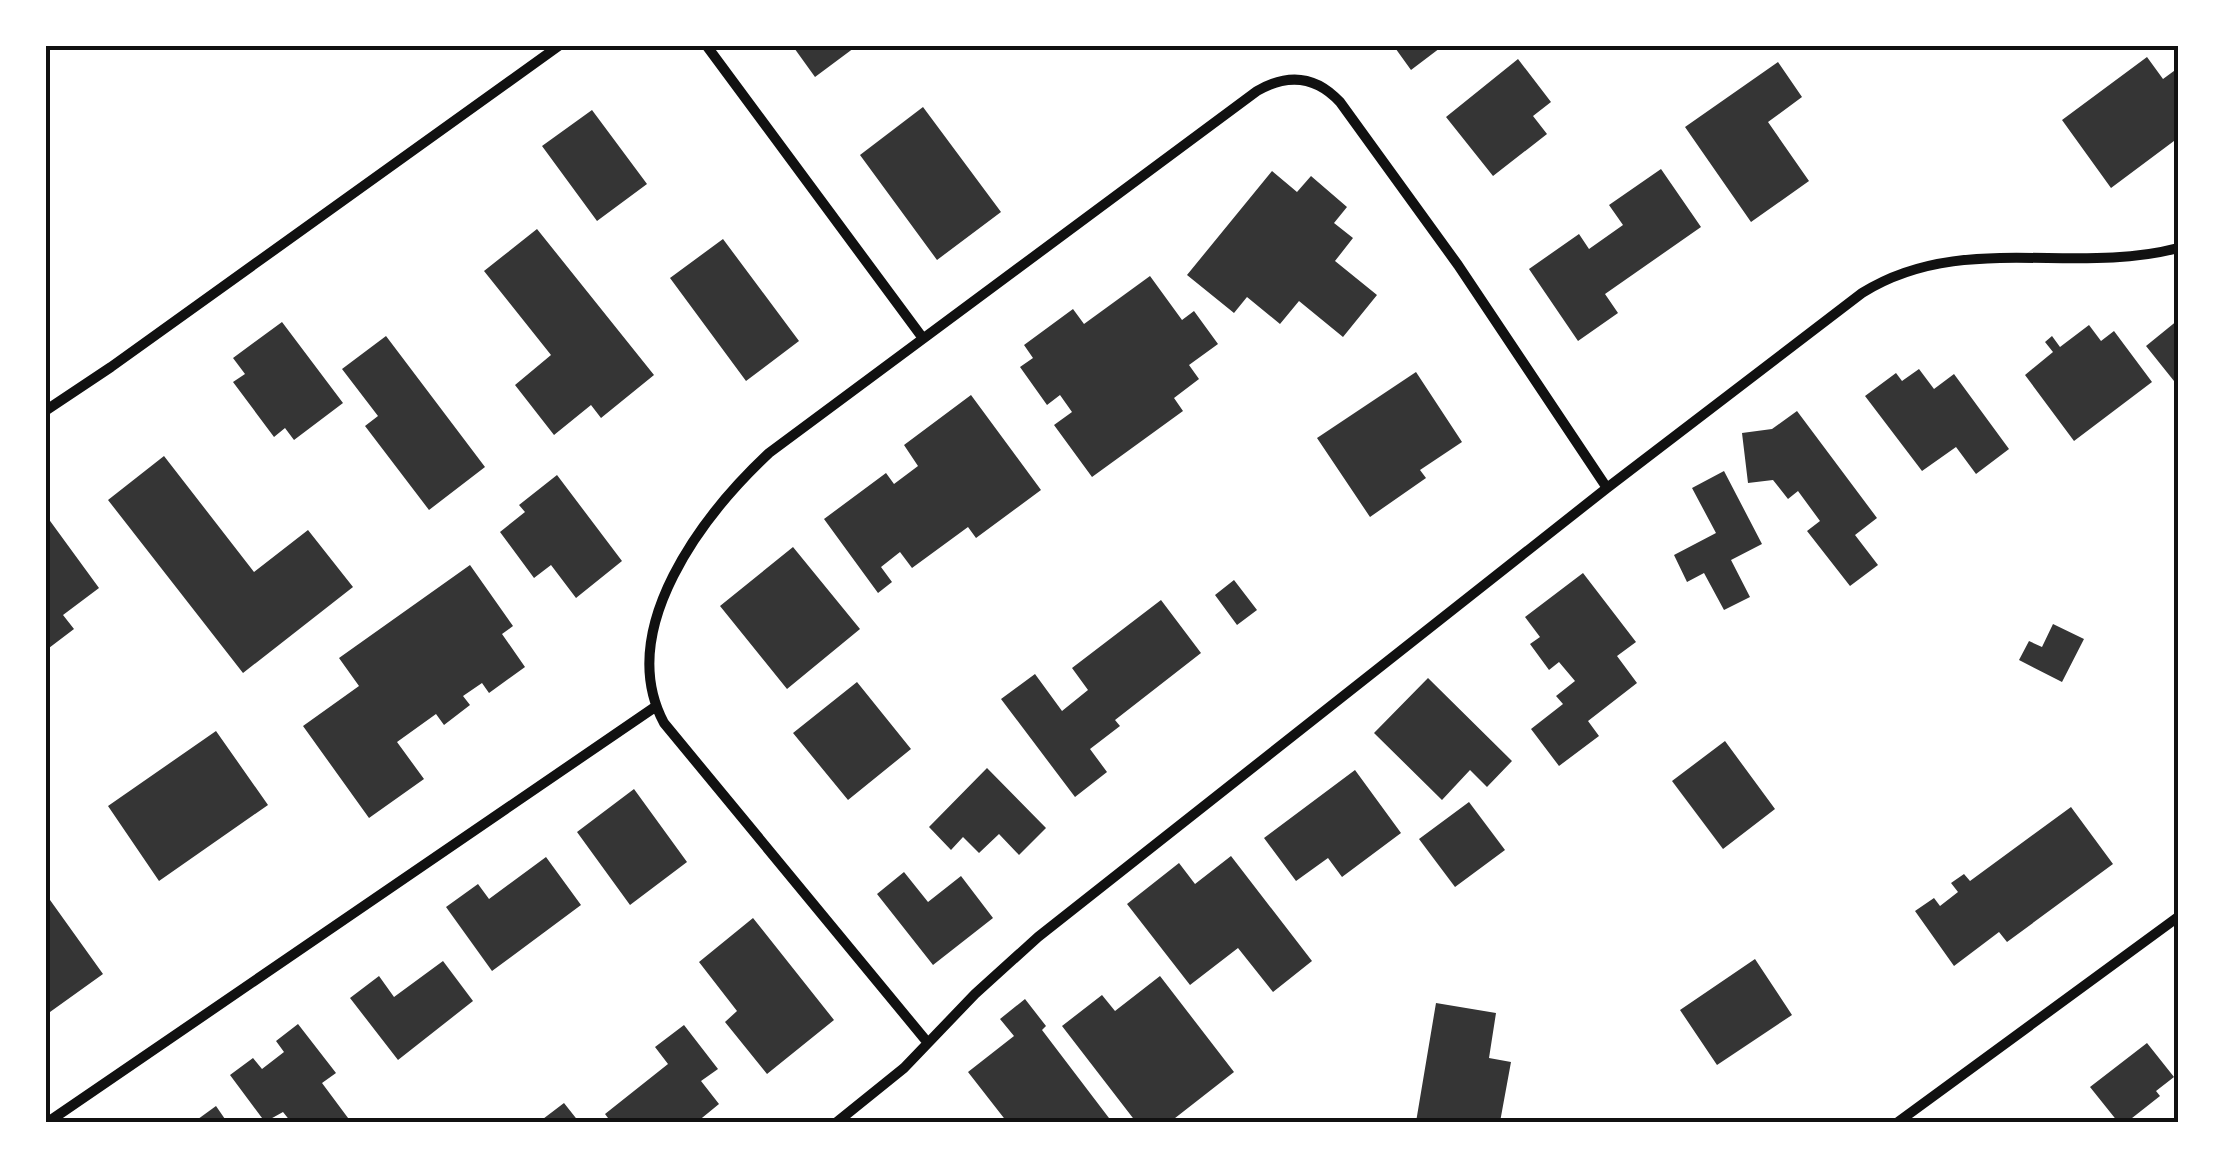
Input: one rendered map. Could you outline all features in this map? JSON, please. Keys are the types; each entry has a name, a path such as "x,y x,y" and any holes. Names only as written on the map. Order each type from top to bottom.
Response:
{"street":[{"path":"45,411 560,45"},
{"path":"706,45 922,337"},
{"path":"928,1043 655,707 649,664 659,610 690,544 735,485 769,453 1257,91 1277,82 1302,78 1324,87 1340,102 1458,265 1607,488"},
{"path":"836,1122 904,1068 1038,937 1607,488 1862,294 1904,270 1959,260 2132,256 2178,248"},
{"path":"48,1122 655,707"},
{"path":"1898,1122 2178,917"}],"building":[{"path":"792,45 858,45 815,77"},
{"path":"1393,45 1444,45 1411,70"},
{"path":"2147,57 2163,79 2178,68 2178,138 2111,188 2062,120"},
{"path":"1518,59 1551,102 1533,116 1547,134 1493,176 1446,117"},
{"path":"1778,62 1802,97 1768,122 1809,181 1751,222 1685,127"},
{"path":"923,107 1001,212 937,260 860,155"},
{"path":"592,110 647,184 597,221 542,146"},
{"path":"1661,169 1701,227 1605,294 1618,313 1578,341 1529,269 1579,234 1589,249 1623,225 1609,205"},
{"path":"1272,171 1297,192 1311,176 1347,207 1334,223 1353,238 1335,261 1377,295 1343,337 1299,301 1280,324 1247,297 1234,313 1187,275"},
{"path":"537,229 654,375 601,418 591,405 554,435 515,385 551,355 484,271"},
{"path":"723,239 799,341 746,381 670,278"},
{"path":"1150,276 1182,320 1194,311 1218,344 1189,365 1199,379 1174,398 1183,411 1092,477 1054,425 1072,412 1060,395 1047,405 1020,367 1033,358 1024,345 1073,309 1084,324"},
{"path":"2178,320 2178,386 2146,346"},
{"path":"282,322 343,403 294,440 285,428 274,437 233,382 245,374 233,358"},
{"path":"2089,325 2101,341 2114,331 2152,382 2074,441 2025,375 2053,352 2045,342 2052,336 2060,347"},
{"path":"386,336 485,467 429,510 365,426 378,416 342,369"},
{"path":"1919,369 1934,389 1954,374 2009,449 1976,474 1956,447 1922,471 1865,396 1896,373 1902,381"},
{"path":"1416,372 1462,442 1420,470 1426,478 1370,517 1317,438"},
{"path":"971,395 1041,490 976,538 968,527 912,568 900,552 881,567 892,582 878,593 824,519 886,473 894,484 918,466 904,445"},
{"path":"1797,411 1877,518 1855,535 1878,565 1850,586 1807,531 1820,521 1798,491 1788,499 1773,480 1748,483 1742,433 1772,429"},
{"path":"164,456 254,572 308,530 353,587 243,673 108,500"},
{"path":"1724,471 1762,544 1731,560 1750,597 1724,610 1704,573 1687,582 1674,555 1716,533 1692,488"},
{"path":"557,475 622,561 576,598 551,565 534,578 500,532 525,512 519,505"},
{"path":"45,514 99,588 63,615 74,629 45,651"},
{"path":"793,547 860,629 787,689 720,606"},
{"path":"470,565 513,626 502,634 525,667 489,693 482,683 463,696 470,705 444,725 436,714 397,742 424,779 369,818 303,726 359,686 339,658"},
{"path":"1583,573 1636,642 1617,656 1637,683 1588,721 1599,736 1559,766 1531,729 1563,704 1556,696 1575,681 1559,662 1549,670 1530,644 1540,637 1525,617"},
{"path":"1234,580 1257,610 1237,625 1215,595"},
{"path":"1161,600 1201,653 1115,720 1120,726 1090,749 1107,772 1075,797 1001,699 1035,674 1062,711 1088,690 1072,668"},
{"path":"2053,624 2084,639 2062,682 2019,660 2029,641 2042,647"},
{"path":"1428,678 1512,761 1487,787 1470,770 1442,800 1374,733"},
{"path":"857,682 911,749 848,800 793,733"},
{"path":"216,731 268,805 159,881 108,806"},
{"path":"1725,741 1775,809 1723,849 1672,781"},
{"path":"987,768 1046,828 1019,855 999,834 979,853 963,837 951,850 929,827"},
{"path":"1355,770 1401,833 1342,877 1328,858 1296,881 1264,838"},
{"path":"634,789 687,862 630,905 577,832"},
{"path":"1469,802 1505,850 1455,887 1419,839"},
{"path":"2071,807 2113,864 2007,942 1999,932 1954,966 1915,911 1934,898 1940,906 1958,892 1951,883 1964,874 1970,881"},
{"path":"1231,856 1312,961 1273,992 1238,948 1190,985 1127,904 1179,863 1195,884"},
{"path":"546,857 581,905 492,971 446,907 478,884 489,899"},
{"path":"904,872 928,902 961,876 993,918 933,965 877,894"},
{"path":"45,893 103,974 50,1012 45,1005"},
{"path":"753,918 834,1020 767,1074 725,1022 737,1011 699,962"},
{"path":"1755,959 1792,1015 1717,1065 1680,1010"},
{"path":"443,961 473,1001 398,1060 350,998 379,976 394,997"},
{"path":"1160,976 1234,1072 1170,1122 1136,1122 1062,1026 1102,995 1115,1011"},
{"path":"1025,999 1046,1026 1042,1030 1112,1122 1007,1122 968,1072 1014,1036 1000,1019"},
{"path":"1436,1003 1496,1013 1489,1058 1511,1062 1500,1122 1416,1122"},
{"path":"298,1024 336,1073 322,1083 351,1122 291,1122 283,1112 265,1122 230,1075 253,1058 262,1069 284,1052 276,1041"},
{"path":"684,1025 718,1069 701,1081 719,1104 697,1122 611,1122 605,1114 668,1064 655,1047"},
{"path":"2147,1043 2174,1077 2156,1091 2160,1096 2127,1122 2118,1122 2090,1087"},
{"path":"564,1103 579,1122 539,1122"},
{"path":"216,1106 227,1122 194,1122"}]}
